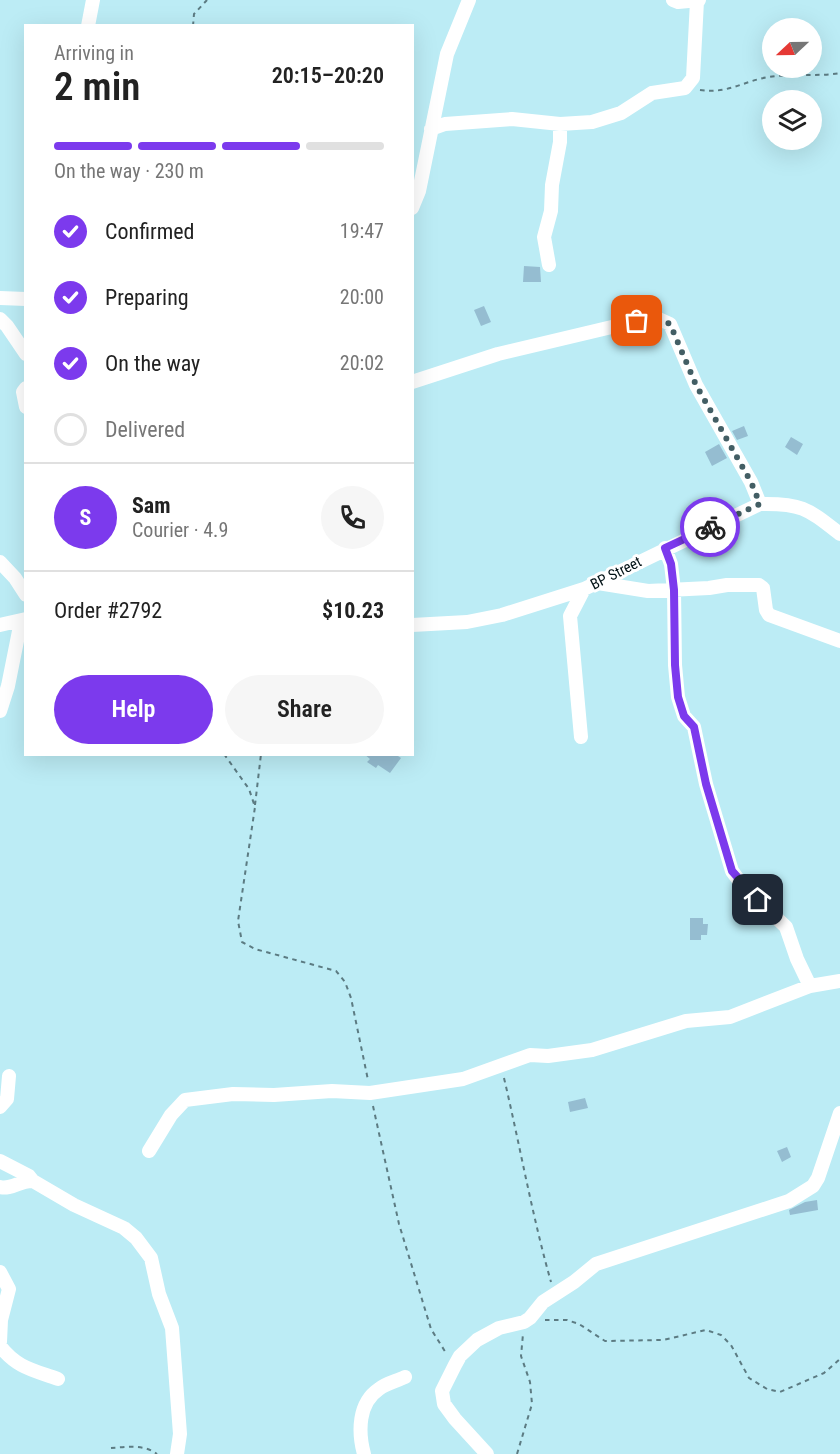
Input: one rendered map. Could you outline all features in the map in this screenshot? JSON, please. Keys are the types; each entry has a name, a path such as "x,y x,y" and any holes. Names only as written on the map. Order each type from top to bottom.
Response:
{"street":[{"path":"88,24 93,0"},
{"path":"414,203 419,190 447,54 469,0"},
{"path":"431,129 445,124 512,119 560,124 592,122 621,113 652,93 685,88 693,78 698,1 673,0"},
{"path":"549,265 544,237 551,211 552,185 560,142 560,124"},
{"path":"0,298 24,299"},
{"path":"0,319 8,326 24,351"},
{"path":"414,381 498,354 637,321 659,319 670,324 696,385 751,482 760,504"},
{"name":"BP Street","path":"414,625 467,622 502,615 584,589 760,504 788,503 811,512 840,534"},
{"path":"665,548 671,564 674,590 675,665 678,697 684,716 694,727 706,784 732,871 786,927 797,959 810,986"},
{"path":"0,562 24,592"},
{"path":"598,583 648,591 759,585 763,588 766,610 770,615 840,641"},
{"path":"581,737 570,616 584,589"},
{"path":"0,625 23,620 0,711"},
{"path":"149,1151 171,1115 185,1100 233,1094 274,1095 332,1091 370,1093 464,1078 530,1055 548,1056 592,1050 686,1021 730,1017 810,986 840,981"},
{"path":"0,1107 7,1100 9,1076"},
{"path":"487,1454 444,1404 442,1391 460,1356 477,1340 499,1328 527,1320 543,1302 574,1282 596,1264 789,1201 813,1186 819,1178 840,1113"},
{"path":"0,1161 29,1176 33,1181"},
{"path":"0,1187 5,1188 27,1180 33,1181 124,1228 136,1238 151,1258 159,1294 172,1328 180,1434 177,1454"},
{"path":"0,1272 9,1289 1,1320 0,1344 10,1359 22,1367 58,1379"},
{"path":"364,1454 361,1443 364,1407 379,1388 405,1377"}],"path":[{"path":"193,24 194,14 207,0"},
{"path":"685,88 727,90 768,77 840,73"},
{"path":"225,756 249,789 255,807"},
{"path":"261,756 238,921 242,942 255,949 336,971 345,982 351,998 399,1224 431,1329 455,1365"},
{"path":"501,1064 534,1222 554,1294"},
{"path":"517,1454 532,1404 530,1382 521,1356 527,1320 567,1320 579,1324 605,1341 663,1340 706,1330 721,1335 731,1345 749,1378 767,1389 780,1392 824,1373 840,1359"},
{"path":"111,1448 138,1447 152,1450 157,1454"}],"building":[{"path":"524,266 540,267 541,282 523,282"},
{"path":"484,306 491,322 481,326 474,310"},
{"path":"744,426 748,436 737,440 732,431"},
{"path":"791,437 803,444 797,455 785,447"},
{"path":"719,444 727,458 712,466 705,452"},
{"path":"366,756 398,756 401,758 390,773 378,765 376,768 367,762 370,759"},
{"path":"690,918 703,918 703,924 708,924 707,935 701,935 701,940 690,940"},
{"path":"585,1098 588,1108 570,1112 568,1102"},
{"path":"787,1147 791,1157 782,1162 777,1151"},
{"path":"817,1200 818,1210 790,1215 789,1210 805,1202"}],"way so far":[{"path":"637,321 659,319 670,324 696,385 751,482 760,504 710,527"}],"route":[{"path":"710,527 665,548 671,564 674,590 675,665 678,697 684,716 694,727 706,784 732,871 758,900"}]}
